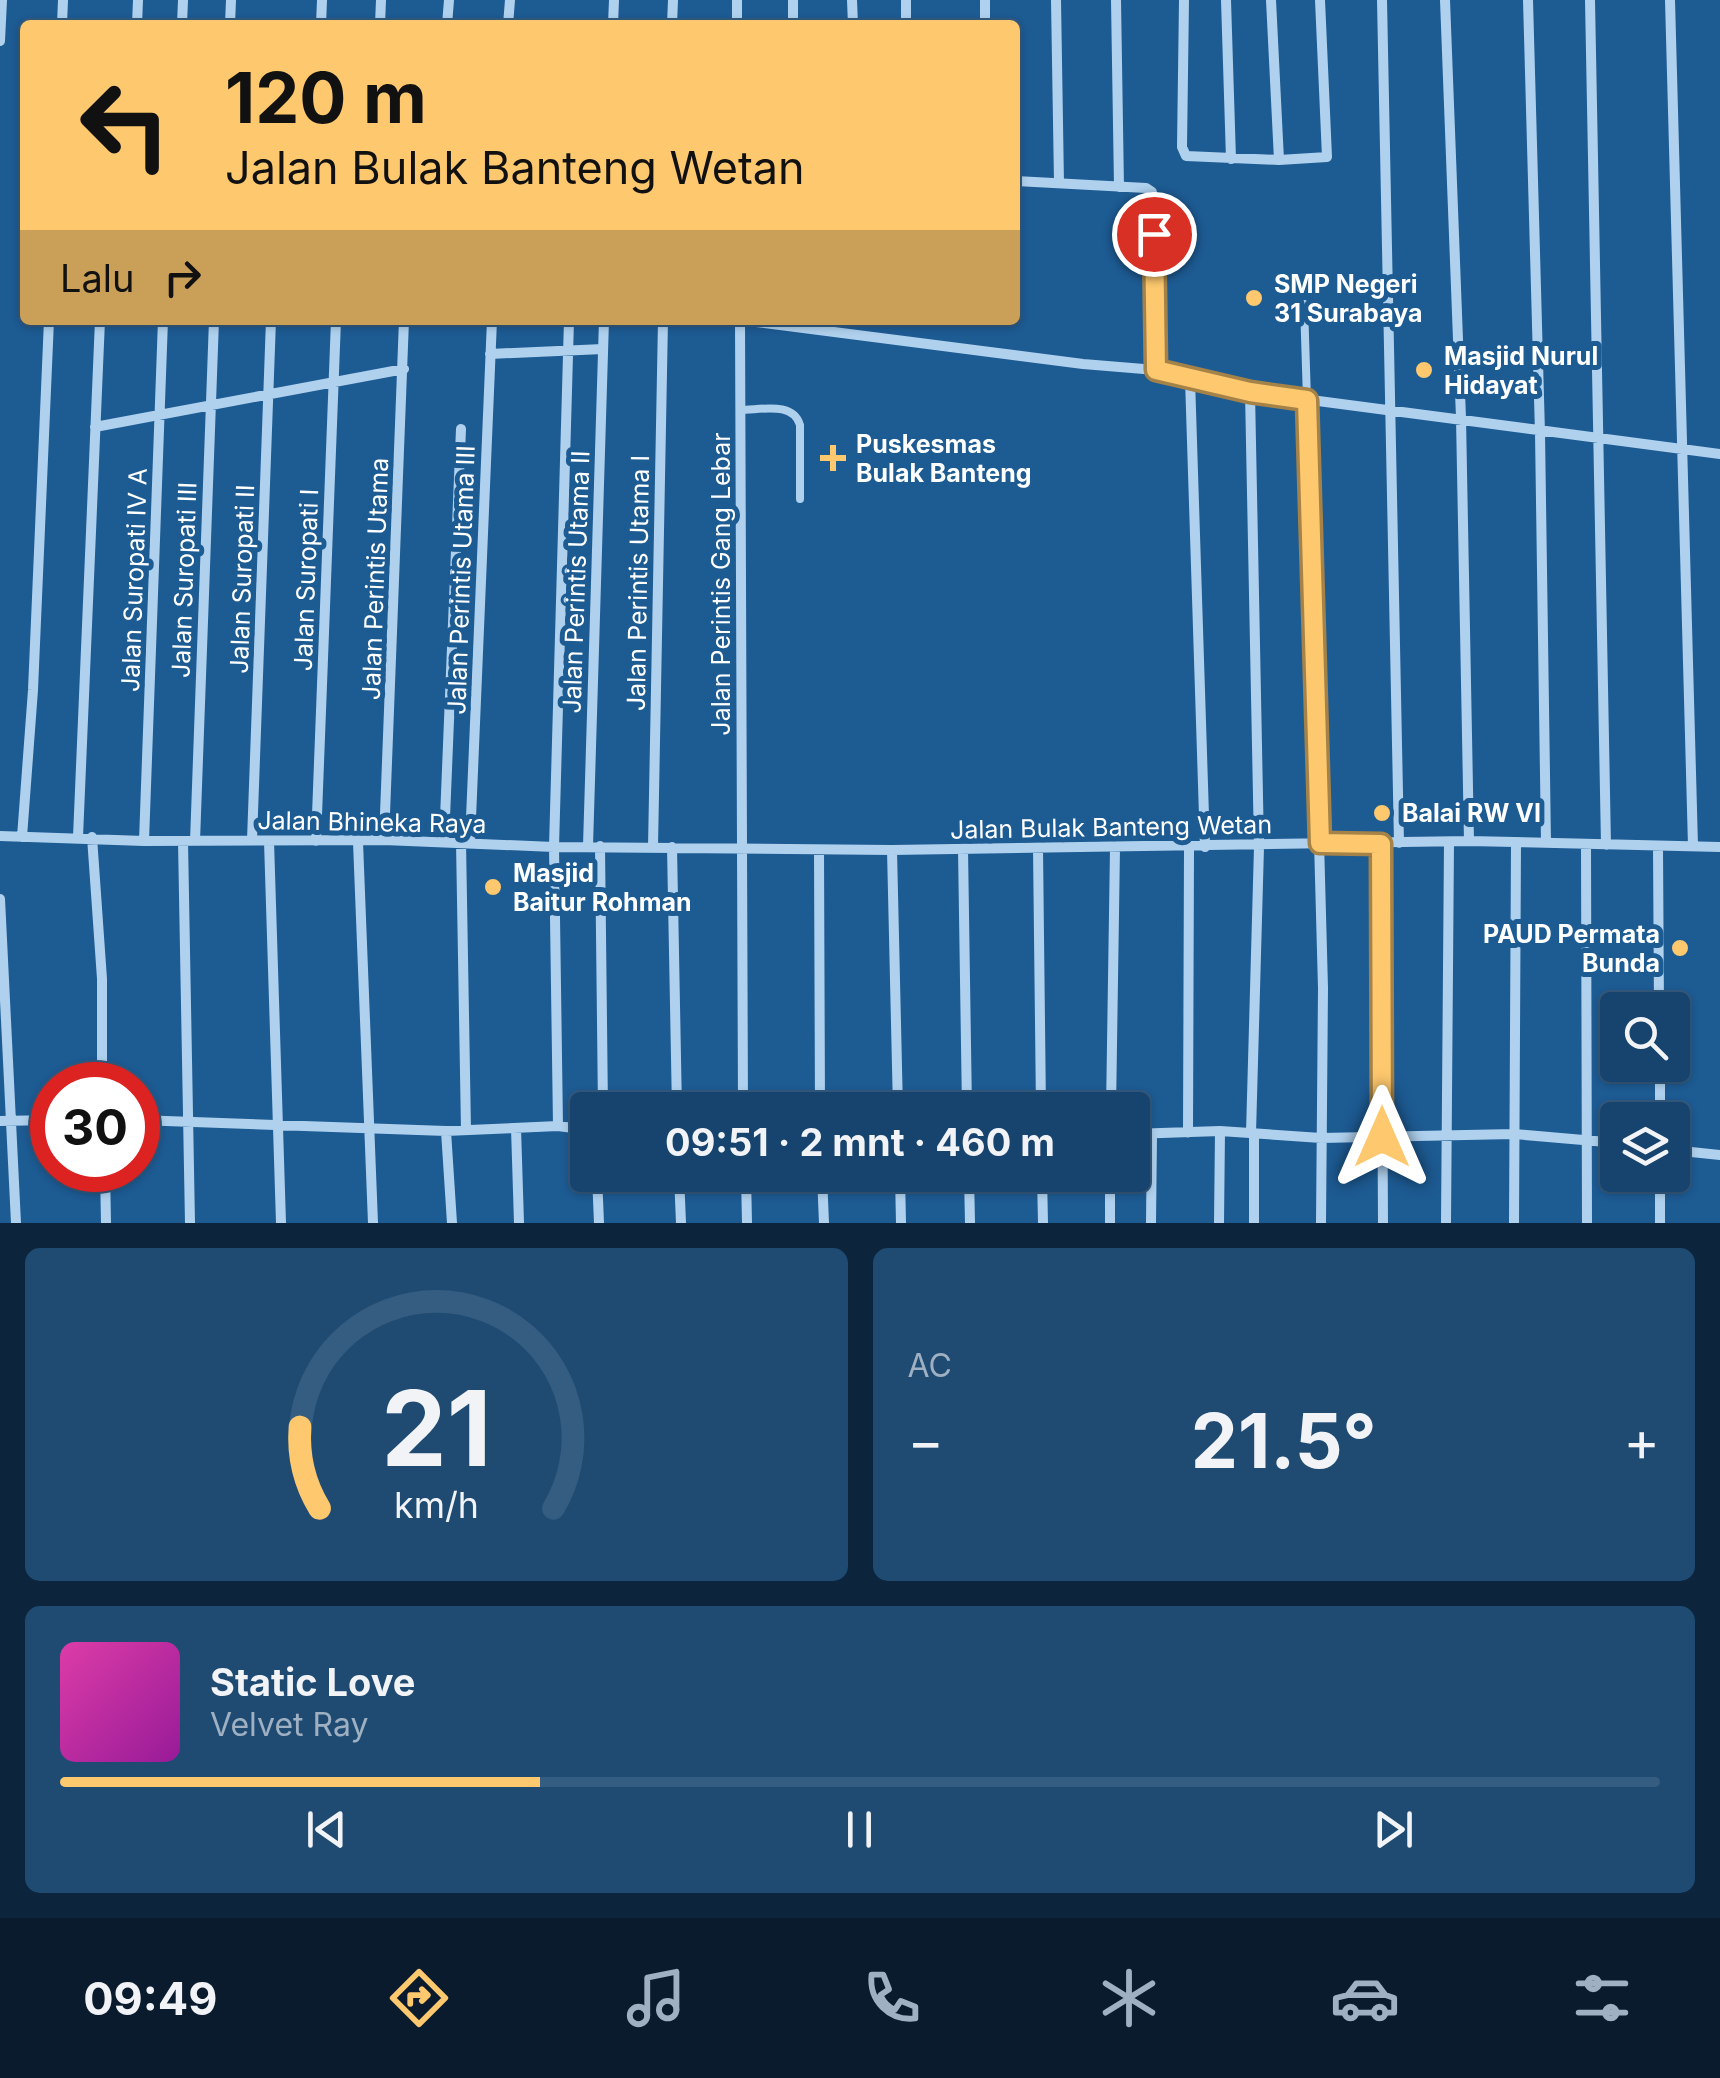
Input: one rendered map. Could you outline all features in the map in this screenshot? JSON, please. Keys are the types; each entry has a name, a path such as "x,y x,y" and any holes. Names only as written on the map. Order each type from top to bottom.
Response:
{"street":[{"path":"0,40 2,0"},
{"path":"1056,0 1059,184"},
{"path":"1116,0 1119,186"},
{"path":"1184,0 1182,148 1186,156 1279,160 1327,156 1320,0"},
{"path":"1226,0 1232,159"},
{"path":"1272,0 1279,160"},
{"path":"1382,0 1400,844"},
{"path":"1444,0 1461,418 1469,842"},
{"path":"1528,0 1546,843"},
{"path":"1590,0 1606,845"},
{"path":"1670,0 1693,846"},
{"path":"1020,181 1146,188 1152,192 1156,370"},
{"path":"22,833 33,690 49,325"},
{"path":"78,838 100,325"},
{"name":"Jalan Suropati IV A","path":"144,841 163,325"},
{"name":"Jalan Suropati III","path":"190,1223 189,841 214,325"},
{"name":"Jalan Suropati II","path":"252,840 271,325"},
{"name":"Jalan Suropati I","path":"316,841 336,325"},
{"name":"Jalan Perintis Utama","path":"384,840 404,325"},
{"name":"Jalan Perintis Utama III","path":"466,1130 466,842 492,325"},
{"path":"558,1126 554,846 569,325"},
{"name":"Jalan Perintis Utama II","path":"602,1092 594,846 604,325"},
{"name":"Jalan Perintis Utama I","path":"654,847 663,325"},
{"name":"Jalan Perintis Gang Lebar","path":"740,325 743,1092"},
{"path":"812,325 1083,364 1156,370 1250,392 1720,454"},
{"path":"490,354 603,349"},
{"path":"95,427 404,368"},
{"path":"1190,379 1205,846"},
{"path":"1250,392 1259,846 1252,1133 1254,1223"},
{"path":"1307,400 1320,843 1321,1223"},
{"path":"444,842 461,429"},
{"name":"Jalan Bhineka Raya","path":"0,836 22,833 144,841 384,840 743,848"},
{"path":"92,837 102,979 102,1062"},
{"path":"269,840 281,1223"},
{"path":"358,842 373,1223"},
{"path":"1446,1223 1449,842"},
{"name":"Jalan Bulak Banteng Wetan","path":"743,848 1189,848 1449,842 1720,847"},
{"path":"1381,844 1382,1223"},
{"path":"1514,1223 1516,844"},
{"path":"1586,844 1587,1223"},
{"path":"672,847 677,1092"},
{"path":"1658,847 1659,992"},
{"path":"1038,848 1041,1092"},
{"path":"1111,1092 1115,848"},
{"path":"1188,1132 1189,848"},
{"path":"963,849 968,1092"},
{"path":"819,850 820,1092"},
{"path":"892,850 898,1092"},
{"path":"0,899 6,1121 16,1223"},
{"path":"160,1121 446,1130 570,1128"},
{"path":"516,1128 519,1223"},
{"path":"446,1130 452,1223"},
{"path":"1152,1223 1152,1134 1220,1131 1321,1138 1514,1134 1600,1141"},
{"path":"1220,1131 1220,1223"},
{"path":"1690,1152 1720,1155"},
{"path":"105,1192 106,1223"},
{"path":"598,1192 599,1223"},
{"path":"679,1192 680,1223"},
{"path":"747,1192 748,1223"},
{"path":"823,1192 824,1223"},
{"path":"900,1192 901,1223"},
{"path":"969,1192 970,1223"},
{"path":"1043,1192 1044,1223"},
{"path":"1110,1192 1110,1223"},
{"path":"1660,1192 1660,1223"}],"lane":[{"path":"1304,304 1307,400"},
{"path":"740,410 789,409 797,416 800,499"}],"place":[{"name":"SMP Negeri 31 Surabaya","path":"1254,298"},
{"name":"Masjid Nurul Hidayat","path":"1424,370"},
{"name":"Puskesmas Bulak Banteng","path":"833,458"},
{"name":"Balai RW VI","path":"1382,813"},
{"name":"Masjid Baitur Rohman","path":"493,887"},
{"name":"PAUD Permata Bunda","path":"1680,948"}],"route":[{"path":"1154,234 1156,370 1250,392 1307,400 1320,843 1381,844 1382,1137"}]}
